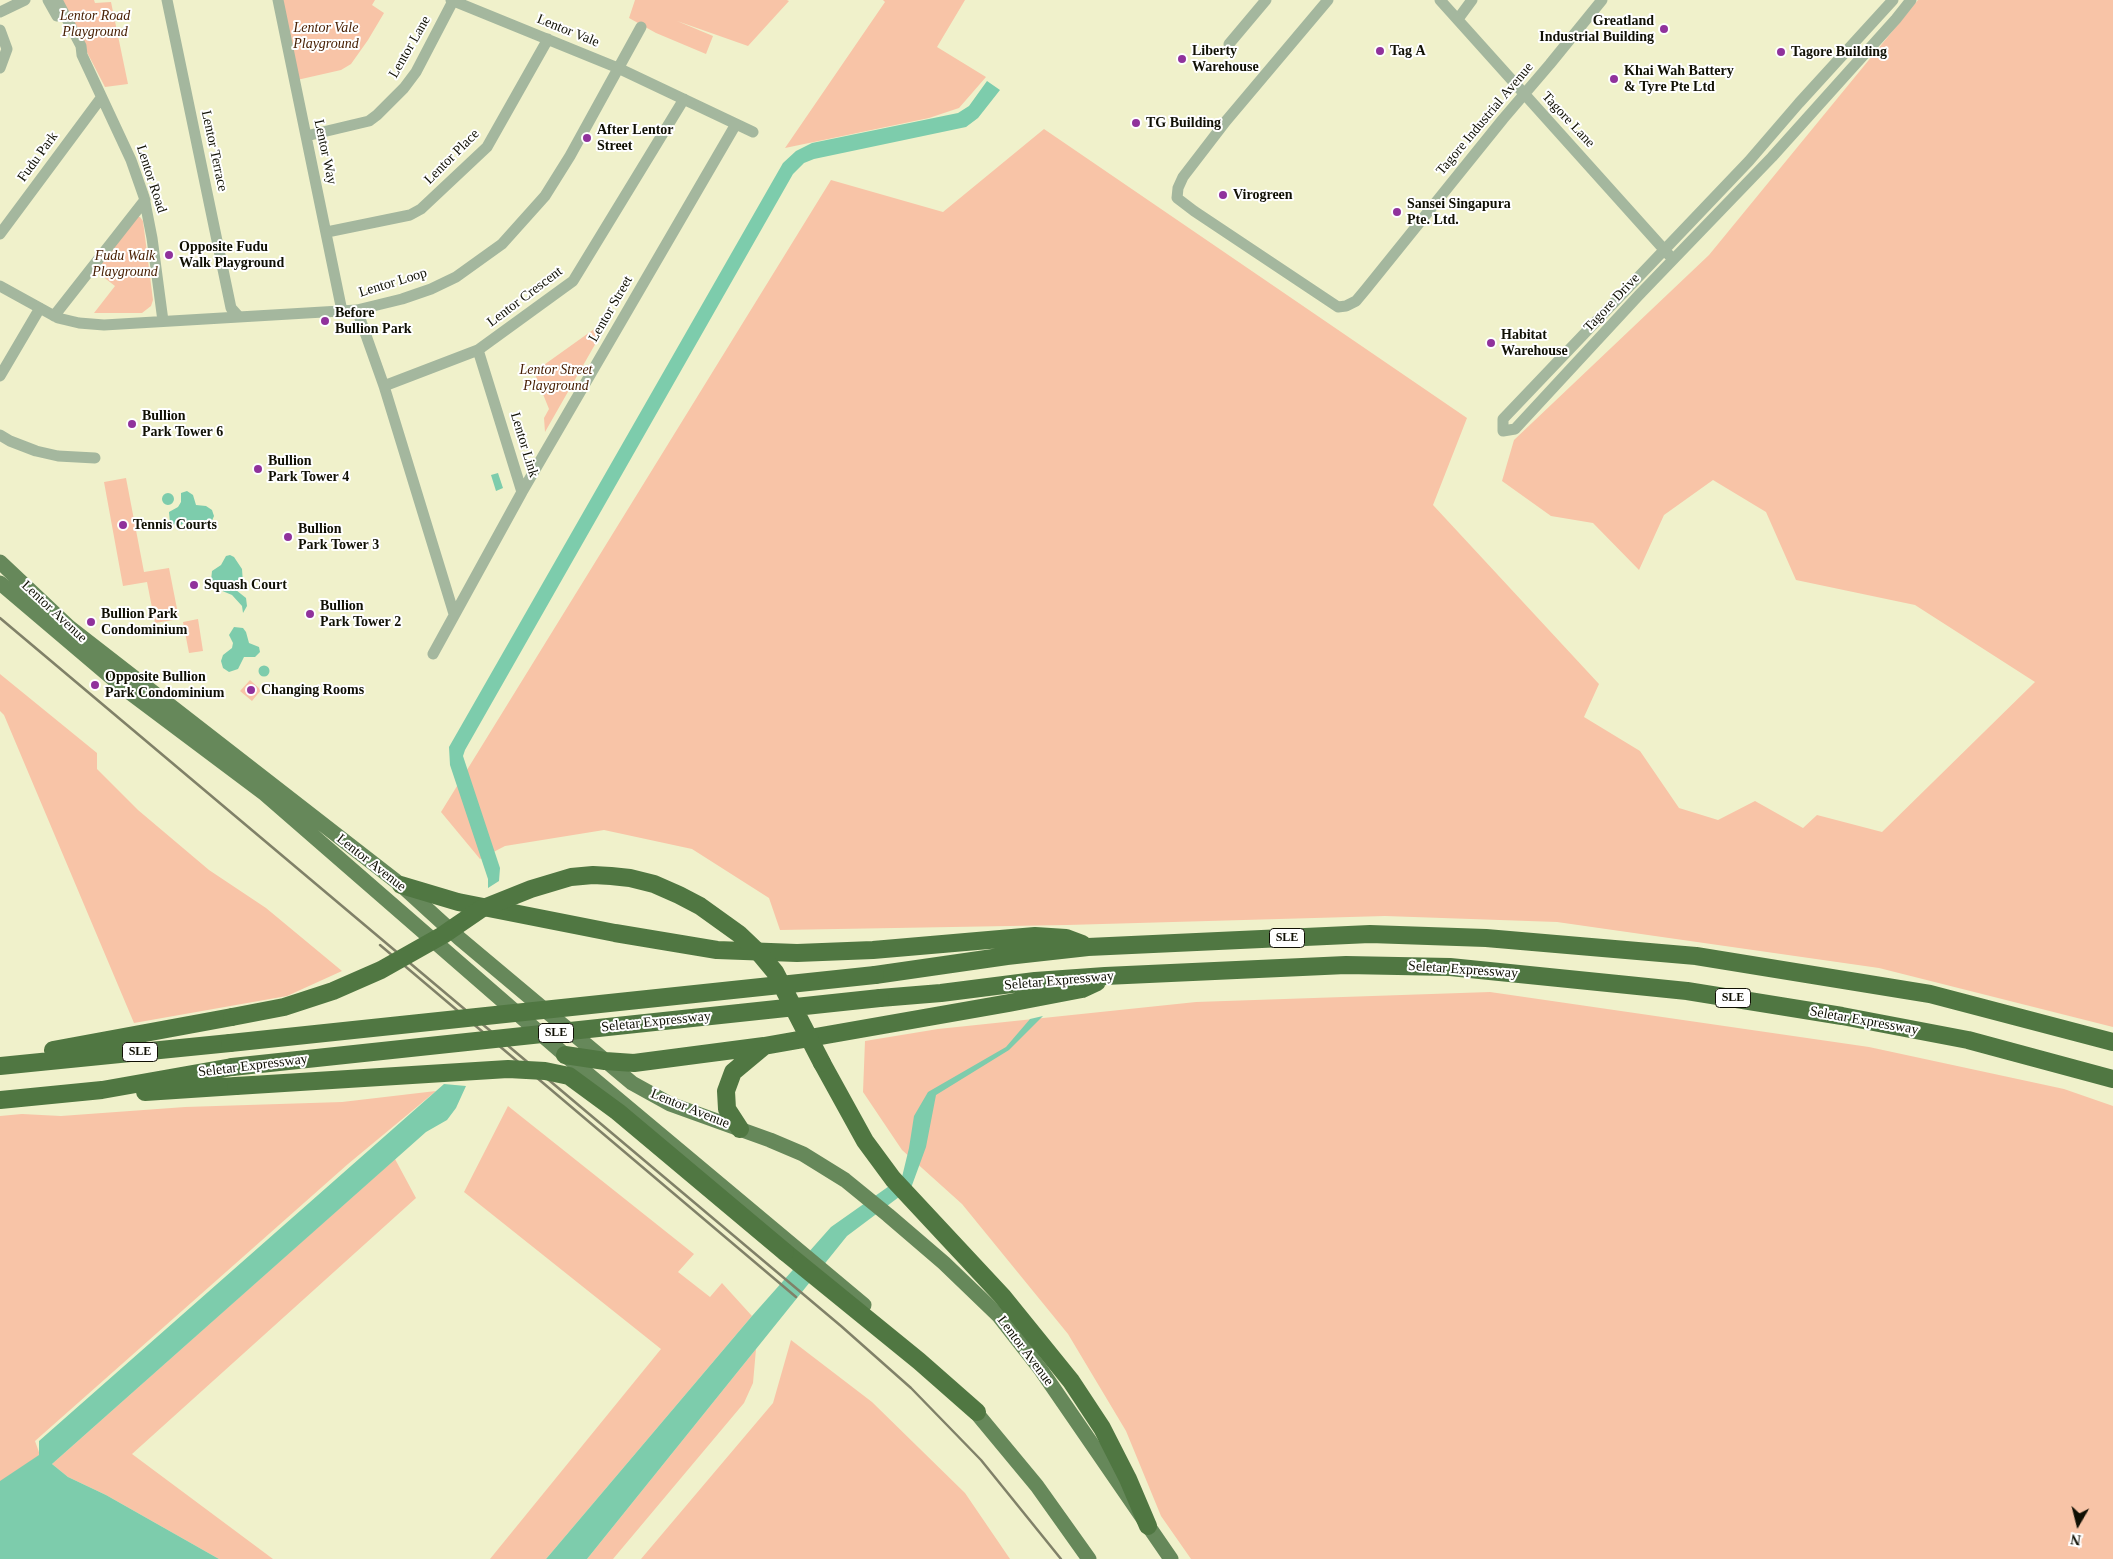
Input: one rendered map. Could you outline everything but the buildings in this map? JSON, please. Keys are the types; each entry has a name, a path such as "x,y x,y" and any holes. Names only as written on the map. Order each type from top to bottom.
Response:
{"highway":[{"path":"33,1062 49,1052 60,1048 284,1007 333,991 382,970 443,935 481,909 552,882 593,875 612,876 654,884 700,906 739,934 775,972 839,1095 876,1157 913,1203 984,1276 1024,1321 1060,1367 1102,1428 1125,1472 1148,1526"},
{"path":"401,885 458,902 717,950 797,953 873,950 1035,936 1066,938 1088,947"},
{"name":"Seletar Expressway","path":"0,1066 875,975 1006,956 1088,947 1370,934 1486,938 1696,956 1930,994 2113,1042"},
{"name":"Seletar Expressway","path":"0,1100 102,1090 232,1067 941,993 1036,981 1346,965 1450,967 1687,991 1842,1016 1968,1040 2113,1079"},
{"path":"565,1055 634,1063 764,1046 1082,989 1092,986 1105,976"},
{"path":"740,1130 727,1109 726,1090 733,1072 764,1046"},
{"path":"102,1090 151,1092 508,1068 545,1070 569,1076 618,1112 827,1280 977,1412"}],"main road":[{"name":"Lentor Avenue","path":"0,562 96,650 148,687 287,795 328,830 401,885 459,938 604,1061 632,1082 654,1096 788,1148 817,1163 845,1180 888,1215 958,1276 998,1316 1041,1370 1171,1559"},
{"name":"Lentor Avenue","path":"0,583 124,689 265,794 444,952 794,1247 827,1280"},
{"path":"444,952 459,938"},
{"path":"977,1412 1037,1486 1089,1559"}],"street":[{"path":"0,12 25,0"},
{"name":"Lentor Road","path":"48,0 74,50 82,55"},
{"name":"Lentor Road","path":"57,0 81,46 82,55 131,160 144,200 152,238 164,321"},
{"name":"Lentor Terrace","path":"167,0 228,312"},
{"name":"Lentor Way","path":"278,0 342,311"},
{"name":"Lentor Lane","path":"306,136 361,123 377,115 404,88 416,72 452,0"},
{"name":"Lentor Vale","path":"452,0 618,68"},
{"path":"1229,44 1266,0"},
{"name":"Tagore Industrial Avenue","path":"1328,0 1226,121 1182,177 1177,198 1338,307 1346,306 1356,301 1503,118 1602,0"},
{"name":"Tagore Lane","path":"1440,0 1674,260"},
{"path":"1458,19 1472,0"},
{"name":"Tagore Drive","path":"1893,0 1749,161 1503,419 1503,431 1515,429 1639,295 1778,150 1911,0"},
{"name":"Lentor Loop","path":"0,286 54,316 79,323 104,325 164,321 228,312 239,316 357,310 402,299 456,277 502,244 545,196 570,156 641,27"},
{"path":"0,30 7,49 0,68"},
{"name":"Lentor Place","path":"327,232 410,215 421,209 487,147 548,39"},
{"path":"618,68 753,132"},
{"name":"Fudu Park","path":"0,234 101,98"},
{"name":"Lentor Crescent","path":"384,386 478,350 573,281 684,99"},
{"name":"Lentor Street","path":"433,654 522,492 736,124"},
{"path":"54,316 144,200"},
{"path":"0,376 40,308"},
{"path":"357,310 384,386 454,614"},
{"name":"Lentor Link","path":"478,350 522,492"},
{"path":"0,435 36,451 58,456 95,458"}],"green space":[{"name":"Lentor Road Playground","path":"60,0 94,0 95,3 111,2 128,84 105,87"},
{"name":"Lentor Vale Playground","path":"283,0 375,0 372,5 384,13 351,64 341,70 297,80"},
{"path":"635,0 789,1 748,46 677,21 713,36 706,54 656,33 629,18"},
{"path":"883,0 965,0 937,47 986,77 959,108 929,118 785,148 885,2"},
{"path":"1918,0 2113,0 2113,1027 1879,968 1557,922 1385,916 1067,925 780,930 769,898 692,849 604,830 505,846 480,859 441,812 831,180 943,212 1044,129 1467,418 1433,505 1599,684 1584,717 1640,751 1679,808 1718,820 1755,801 1803,828 1817,815 1882,832 2035,682 1915,605 1796,580 1766,512 1713,480 1664,515 1639,570 1593,523 1551,516 1502,481 1514,440 1709,255"},
{"name":"Fudu Walk Playground","path":"135,217 140,217 143,221 153,300 151,306 142,313 94,313 115,286 93,269"},
{"name":"Lentor Street Playground","path":"611,317 545,432 544,418 549,409 534,372"},
{"name":"Tennis Courts","path":"126,478 144,572 169,568 179,619 155,623 147,582 123,586 104,482"},
{"path":"198,619 203,651 189,653 183,622"},
{"path":"0,674 97,753 97,769 138,810 209,870 266,908 342,971 287,996 134,1023 4,715 0,711"},
{"name":"Changing Rooms","path":"250,680 261,690 252,701 240,691"},
{"path":"1490,992 1869,1047 2064,1089 2113,1106 2113,1559 1191,1559 1161,1516 1126,1431 1068,1334 962,1204 902,1150 863,1092 865,1041 938,1029 1196,1002"},
{"path":"436,1091 348,1164 35,1441 40,1455 0,1482 0,1116 22,1114 61,1116 185,1107 342,1102"},
{"path":"508,1106 694,1254 678,1272 710,1297 722,1283 752,1316 546,1559 490,1559 661,1349 464,1192"},
{"path":"395,1159 416,1198 132,1454 273,1559 219,1559 106,1495 68,1477 52,1464"},
{"path":"791,1340 872,1402 965,1493 1010,1559 641,1559 773,1403"},
{"path":"756,1349 753,1383 744,1403 613,1559 587,1559"}],"shaded area":[{"path":"987,81 1000,90 978,118 966,127 814,159 804,163 793,174 465,750 463,756 500,868 499,881 488,888 488,879 450,765 449,747 783,163 796,151 812,143 958,113 969,106"},
{"path":"498,473 503,488 496,491 491,475"},
{"path":"187,491 193,495 196,505 206,506 212,510 214,516 211,523 203,526 190,520 179,526 170,523 169,512 178,507 181,502 181,493"},
{"path":"168,493 174,499 168,505 162,499"},
{"path":"226,556 234,557 242,569 243,583 236,590 246,598 247,606 243,613 242,606 232,595 220,590 214,593 219,588 216,583 211,581 212,571 221,565"},
{"path":"234,627 243,628 249,643 259,647 260,652 255,657 244,657 238,669 229,672 223,668 221,661 223,655 232,648 233,643 229,635"},
{"path":"262,666 266,666 269,671 268,675 262,676 259,673 259,669"},
{"path":"1043,1016 1009,1050 936,1095 926,1147 911,1188 847,1236 587,1559 546,1559 752,1316 831,1227 902,1177 914,1116 928,1092 1006,1047 1030,1019"},
{"path":"444,1084 466,1086 456,1108 447,1120 426,1132 52,1464 68,1477 106,1495 219,1559 0,1559 0,1481 39,1455 39,1441"}],"railway":[{"path":"0,618 841,1326 911,1388 981,1460 1061,1559"},
{"path":"380,945 796,1297"}],"place":[{"name":"Greatland Industrial Building","path":"1664,29"},
{"name":"Tag A","path":"1380,51"},
{"name":"Tagore Building","path":"1781,52"},
{"name":"Liberty Warehouse","path":"1182,59"},
{"name":"Khai Wah Battery & Tyre Pte Ltd","path":"1614,79"},
{"name":"TG Building","path":"1136,123"},
{"name":"After Lentor Street","path":"587,138"},
{"name":"Virogreen","path":"1223,195"},
{"name":"Sansei Singapura Pte. Ltd.","path":"1397,212"},
{"name":"Opposite Fudu Walk Playground","path":"169,255"},
{"name":"Before Bullion Park","path":"325,321"},
{"name":"Habitat Warehouse","path":"1491,343"},
{"name":"Bullion Park Tower 6","path":"132,424"},
{"name":"Bullion Park Tower 4","path":"258,469"},
{"name":"Tennis Courts","path":"123,525"},
{"name":"Bullion Park Tower 3","path":"288,537"},
{"name":"Squash Court","path":"194,585"},
{"name":"Bullion Park Tower 2","path":"310,614"},
{"name":"Bullion Park Condominium","path":"91,622"},
{"name":"Opposite Bullion Park Condominium","path":"95,685"},
{"name":"Changing Rooms","path":"251,690"}]}
